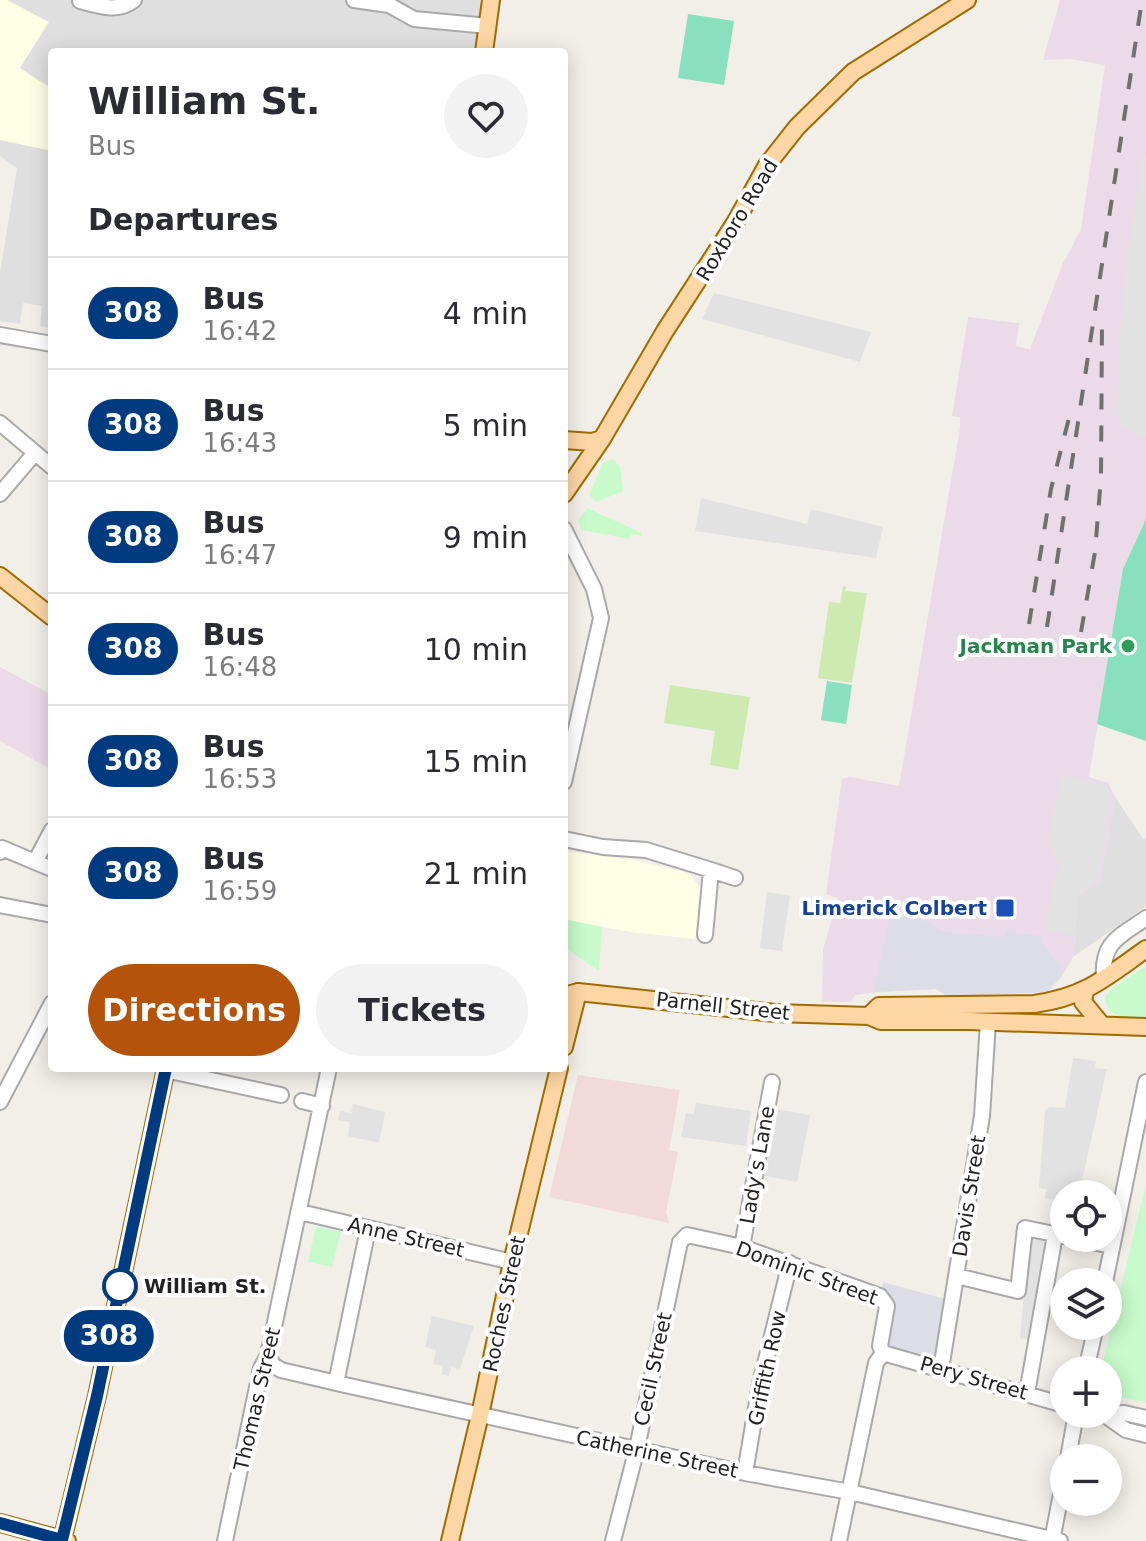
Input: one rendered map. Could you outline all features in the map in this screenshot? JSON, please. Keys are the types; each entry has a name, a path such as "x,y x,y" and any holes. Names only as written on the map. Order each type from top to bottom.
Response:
{"main road":[{"path":"485,48 491,0"},
{"name":"Roxboro Road","path":"568,488 602,439 665,331 735,223 767,165 797,127 853,72 959,2"},
{"path":"568,440 592,442 602,439"},
{"path":"0,576 48,614"},
{"name":"Parnell Street","path":"869,1016 879,1006 1034,1004 1058,1000 1085,991 1146,949"},
{"name":"Parnell Street","path":"569,990 775,1013 869,1016 881,1021 1146,1027"},
{"path":"1085,991 1083,1002 1101,1024"},
{"path":"0,1523 63,1541 165,1072"},
{"name":"Roches Street","path":"450,1541 558,1072"}],"street":[{"path":"80,0 108,8 126,7 134,0"},
{"path":"354,0 389,5 414,19 488,26"},
{"path":"0,335 48,343"},
{"path":"0,423 42,459 0,494"},
{"path":"568,537 594,589 601,618 568,764"},
{"path":"35,862 48,838"},
{"path":"568,840 603,847 646,850 735,878"},
{"path":"0,852 2,848 48,867"},
{"path":"705,935 711,870"},
{"path":"0,905 48,914"},
{"path":"1104,979 1102,961 1110,944 1146,918"},
{"path":"0,1102 48,1011"},
{"name":"Davis Street","path":"941,1369 982,1116 988,1022"},
{"path":"179,1072 281,1095"},
{"name":"Thomas Street","path":"225,1541 261,1368 268,1355 300,1212 328,1072"},
{"name":"Lady’s Lane","path":"742,1247 772,1082"},
{"path":"1122,1198 1146,1082"},
{"path":"302,1101 322,1106"},
{"name":"Anne Street","path":"300,1212 512,1262"},
{"path":"957,1276 1018,1291 1025,1228 1050,1234"},
{"path":"336,1383 368,1229"},
{"name":"Dominic Street","path":"680,1242 687,1235 742,1247 880,1296 887,1306 880,1346 883,1353 876,1363 839,1541"},
{"name":"Cecil Street","path":"613,1541 637,1448 680,1242"},
{"path":"1027,1393 1056,1252"},
{"name":"Griffith Row","path":"745,1473 760,1384 790,1263"},
{"name":"Pery Street","path":"883,1353 1050,1400"},
{"name":"Catherine Street","path":"268,1355 273,1365 281,1370 336,1383 745,1473 850,1492 1055,1540"},
{"path":"1122,1413 1146,1418"},
{"path":"1122,1428 1146,1435"},
{"path":"1055,1540 1058,1516"}],"shaded area":[{"path":"0,0 480,0 476,48 48,48 48,327 40,326 42,306 23,303 20,324 0,321 0,273 17,168 0,156"},
{"path":"0,0 7,0 49,22 20,68 48,86 48,150 0,140"},
{"path":"1060,0 1146,0 1146,519 1123,569 1089,777 1108,783 1115,797 1100,881 1078,896 1073,957 1061,978 1047,992 947,996 936,989 877,992 855,995 851,1002 822,1002 823,949 838,898 826,894 842,779 850,777 899,786 960,428 960,417 952,416 968,317 1019,323 1016,346 1030,349 1063,263 1081,230 1105,65 1070,59 1043,60"},
{"path":"1143,157 1146,158 1146,438 1119,425 1118,401 1121,316"},
{"path":"714,293 871,332 860,362 702,319"},
{"path":"701,498 807,524 811,509 883,527 876,558 695,531"},
{"path":"0,667 48,693 48,768 0,741"},
{"path":"1061,775 1106,786 1112,798 1098,878 1078,896 1075,935 1046,929 1053,881 1060,867 1048,843"},
{"path":"1115,797 1143,839 1146,838 1146,906 1073,957 1078,896 1100,881"},
{"path":"568,851 633,860 689,873 703,891 695,939 568,921"},
{"path":"767,892 790,896 782,951 760,948"},
{"path":"891,911 909,912 945,932 1005,937 1006,932 1042,936 1064,972 1047,992 947,996 936,989 877,992 874,988"},
{"path":"1073,1058 1096,1061 1095,1068 1107,1069 1082,1180 1050,1180 1050,1199 1045,1198 1046,1189 1039,1188 1045,1110 1050,1107 1065,1108"},
{"path":"578,1075 680,1090 669,1150 678,1152 666,1212 669,1223 549,1197"},
{"path":"696,1103 751,1111 746,1146 681,1137 686,1113 694,1114"},
{"path":"353,1104 385,1112 379,1143 348,1136 350,1122 338,1120 340,1111 351,1113"},
{"path":"776,1109 810,1115 797,1182 762,1175"},
{"path":"1029,1235 1048,1239 1031,1341 1020,1338"},
{"path":"883,1282 952,1301 941,1369 883,1353 880,1296"},
{"path":"432,1316 474,1326 460,1369 451,1367 449,1376 442,1374 443,1366 433,1364 436,1350 425,1347"}],"green space":[{"path":"688,14 734,21 724,85 678,78"},
{"path":"613,459 620,467 623,491 596,502 589,495 603,463"},
{"path":"587,508 642,533 642,536 631,534 630,539 582,530 578,521"},
{"name":"Jackman Park","path":"1146,519 1146,741 1097,724 1123,569"},
{"path":"843,586 846,586 845,591 867,593 852,683 818,678 829,602 840,603"},
{"path":"827,681 852,685 846,724 821,720"},
{"path":"670,685 750,697 738,770 710,765 715,731 664,723"},
{"path":"568,920 602,927 599,971 568,950"},
{"path":"1146,966 1146,1023 1114,1014 1109,1010 1105,997 1110,990"},
{"path":"1146,1184 1146,1403 1122,1398 1122,1356 1104,1356 1108,1340 1122,1340 1122,1283"},
{"path":"316,1226 341,1232 332,1267 308,1262"}],"railway":[{"path":"1047,627 1142,0"},
{"path":"1081,632 1095,552 1101,477 1102,321"},
{"path":"1029,624 1051,489 1070,414"}],"bus line":[{"name":"308","path":"0,1523 62,1540 97,1396 165,1072"}],"place":[{"name":"Jackman Park","path":"1128,646"},
{"name":"Limerick Colbert","path":"1005,908"},
{"name":"William St.","path":"120,1286"}]}
